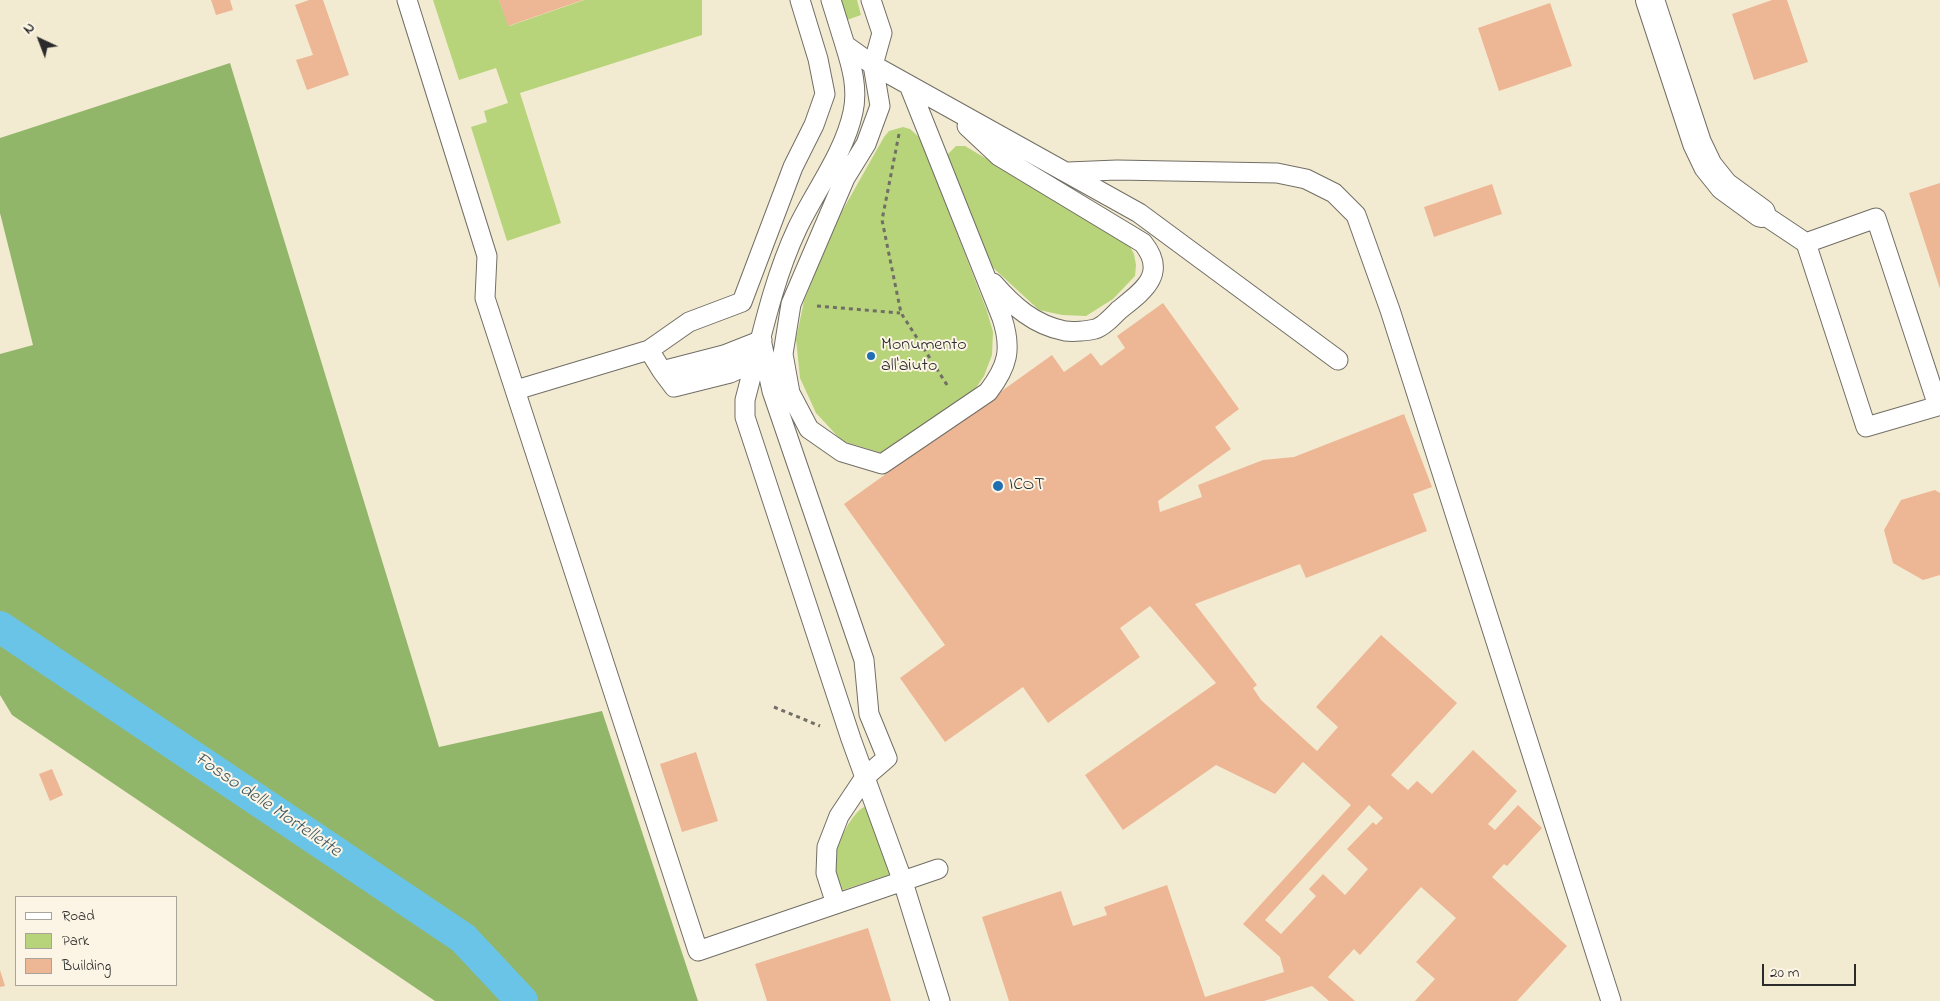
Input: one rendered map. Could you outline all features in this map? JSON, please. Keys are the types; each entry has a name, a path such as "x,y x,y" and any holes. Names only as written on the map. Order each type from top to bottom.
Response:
{"street":[{"path":"1650,0 1697,143 1708,166 1715,177 1733,195 1761,213"}],"lane":[{"path":"408,0 487,256 485,298 698,951 938,869"},
{"path":"516,390 649,350 689,322 742,302 794,167 814,125 825,94 818,59 800,0"},
{"path":"831,0 855,78 854,112 842,144 797,230 779,277 745,400 745,417 851,739 903,882 940,1001"},
{"path":"871,0 882,33 873,65 880,106 866,144 845,178 791,304 783,354 790,393 809,429 842,452 882,464 988,392 1000,376 1007,357 1006,331 909,85"},
{"path":"845,45 873,65 1139,213 1338,360"},
{"path":"944,105 999,156 1142,243 1149,252 1153,262 1149,284 1097,329 1066,331 1036,322 1011,303 981,269"},
{"path":"1068,172 1117,170 1277,173 1306,179 1334,193 1356,215 1390,310 1611,1001"},
{"path":"1761,213 1806,243 1866,427 1938,406 1876,218 1806,243"},
{"path":"762,340 772,391 864,660 869,714 887,758 865,777 839,816 827,847 826,873 836,904"},
{"path":"662,371 724,355 762,340"},
{"path":"649,350 674,387 730,372 756,361"}],"path":[{"path":"899,133 882,220 900,313 962,410"},
{"path":"791,304 900,313"},
{"path":"774,707 851,739"}],"green space":[{"path":"433,0 499,0 509,26 584,0 702,0 702,35 520,93 561,223 507,241 471,127 487,122 484,111 508,103 496,68 459,80"},
{"path":"841,0 857,0 861,15 847,20"},
{"path":"230,63 439,747 602,711 698,1001 435,1001 12,715 0,695 0,622 5,619 0,612 0,354 33,345 0,213 0,138"},
{"path":"903,127 910,129 920,138 987,311 993,332 992,355 984,376 971,395 882,453 842,441 816,413 800,378 796,339 804,301 836,222 884,137 889,131"},
{"path":"956,146 965,146 1120,238 1129,245 1134,254 1135,276 1113,299 1086,316 1062,315 1039,310 989,264 947,155"},
{"path":"864,807 869,809 891,874 840,891 834,874 835,855 847,826 858,811"}],"building":[{"path":"211,0 230,0 233,10 216,15"},
{"path":"309,0 323,0 349,75 307,90 296,60 313,55 295,5"},
{"path":"499,0 583,0 508,26"},
{"path":"1772,0 1787,0 1808,62 1754,80 1732,14"},
{"path":"1550,3 1572,66 1499,91 1478,28"},
{"path":"1940,183 1940,289 1909,193"},
{"path":"1492,184 1502,214 1434,237 1424,207"},
{"path":"1163,303 1239,409 1215,427 1231,449 1158,501 1160,512 1202,497 1198,485 1263,460 1294,457 1404,414 1432,487 1413,494 1427,531 1306,578 1300,564 1195,604 1257,685 1253,688 1261,700 1317,751 1338,727 1316,707 1381,635 1457,703 1391,775 1408,790 1417,781 1432,794 1473,750 1517,791 1488,824 1495,830 1518,805 1542,828 1507,866 1504,864 1492,877 1567,946 1517,1001 1415,1001 1435,979 1416,962 1456,918 1421,887 1360,955 1354,949 1328,977 1355,1001 1329,1001 1312,986 1264,1001 1009,1001 982,917 1061,891 1073,926 1107,915 1104,907 1167,885 1205,997 1284,972 1280,957 1243,924 1351,805 1303,762 1275,794 1216,765 1123,830 1085,775 1216,683 1150,606 1120,628 1140,657 1048,723 1023,687 945,742 900,678 945,645 844,504 1052,355 1064,372 1091,353 1101,366 1125,348 1117,336","holes":["1369,805 1383,818 1376,825 1373,822 1347,849 1368,869 1345,895 1323,874 1309,889 1316,896 1281,934 1265,920"]},
{"path":"1935,490 1940,493 1940,575 1923,580 1893,563 1884,530 1901,500"},
{"path":"696,752 718,821 682,832 660,764"},
{"path":"52,769 63,795 50,801 39,774"},
{"path":"868,928 891,1001 767,1001 755,964"},
{"path":"0,970 5,986 0,987"}],"waterway":[{"name":"Fosso delle Mortellette","path":"0,627 463,938 522,1001"}],"place":[{"name":"Monumento all'aiuto","path":"871,356"},
{"name":"ICOT","path":"998,486"}]}
